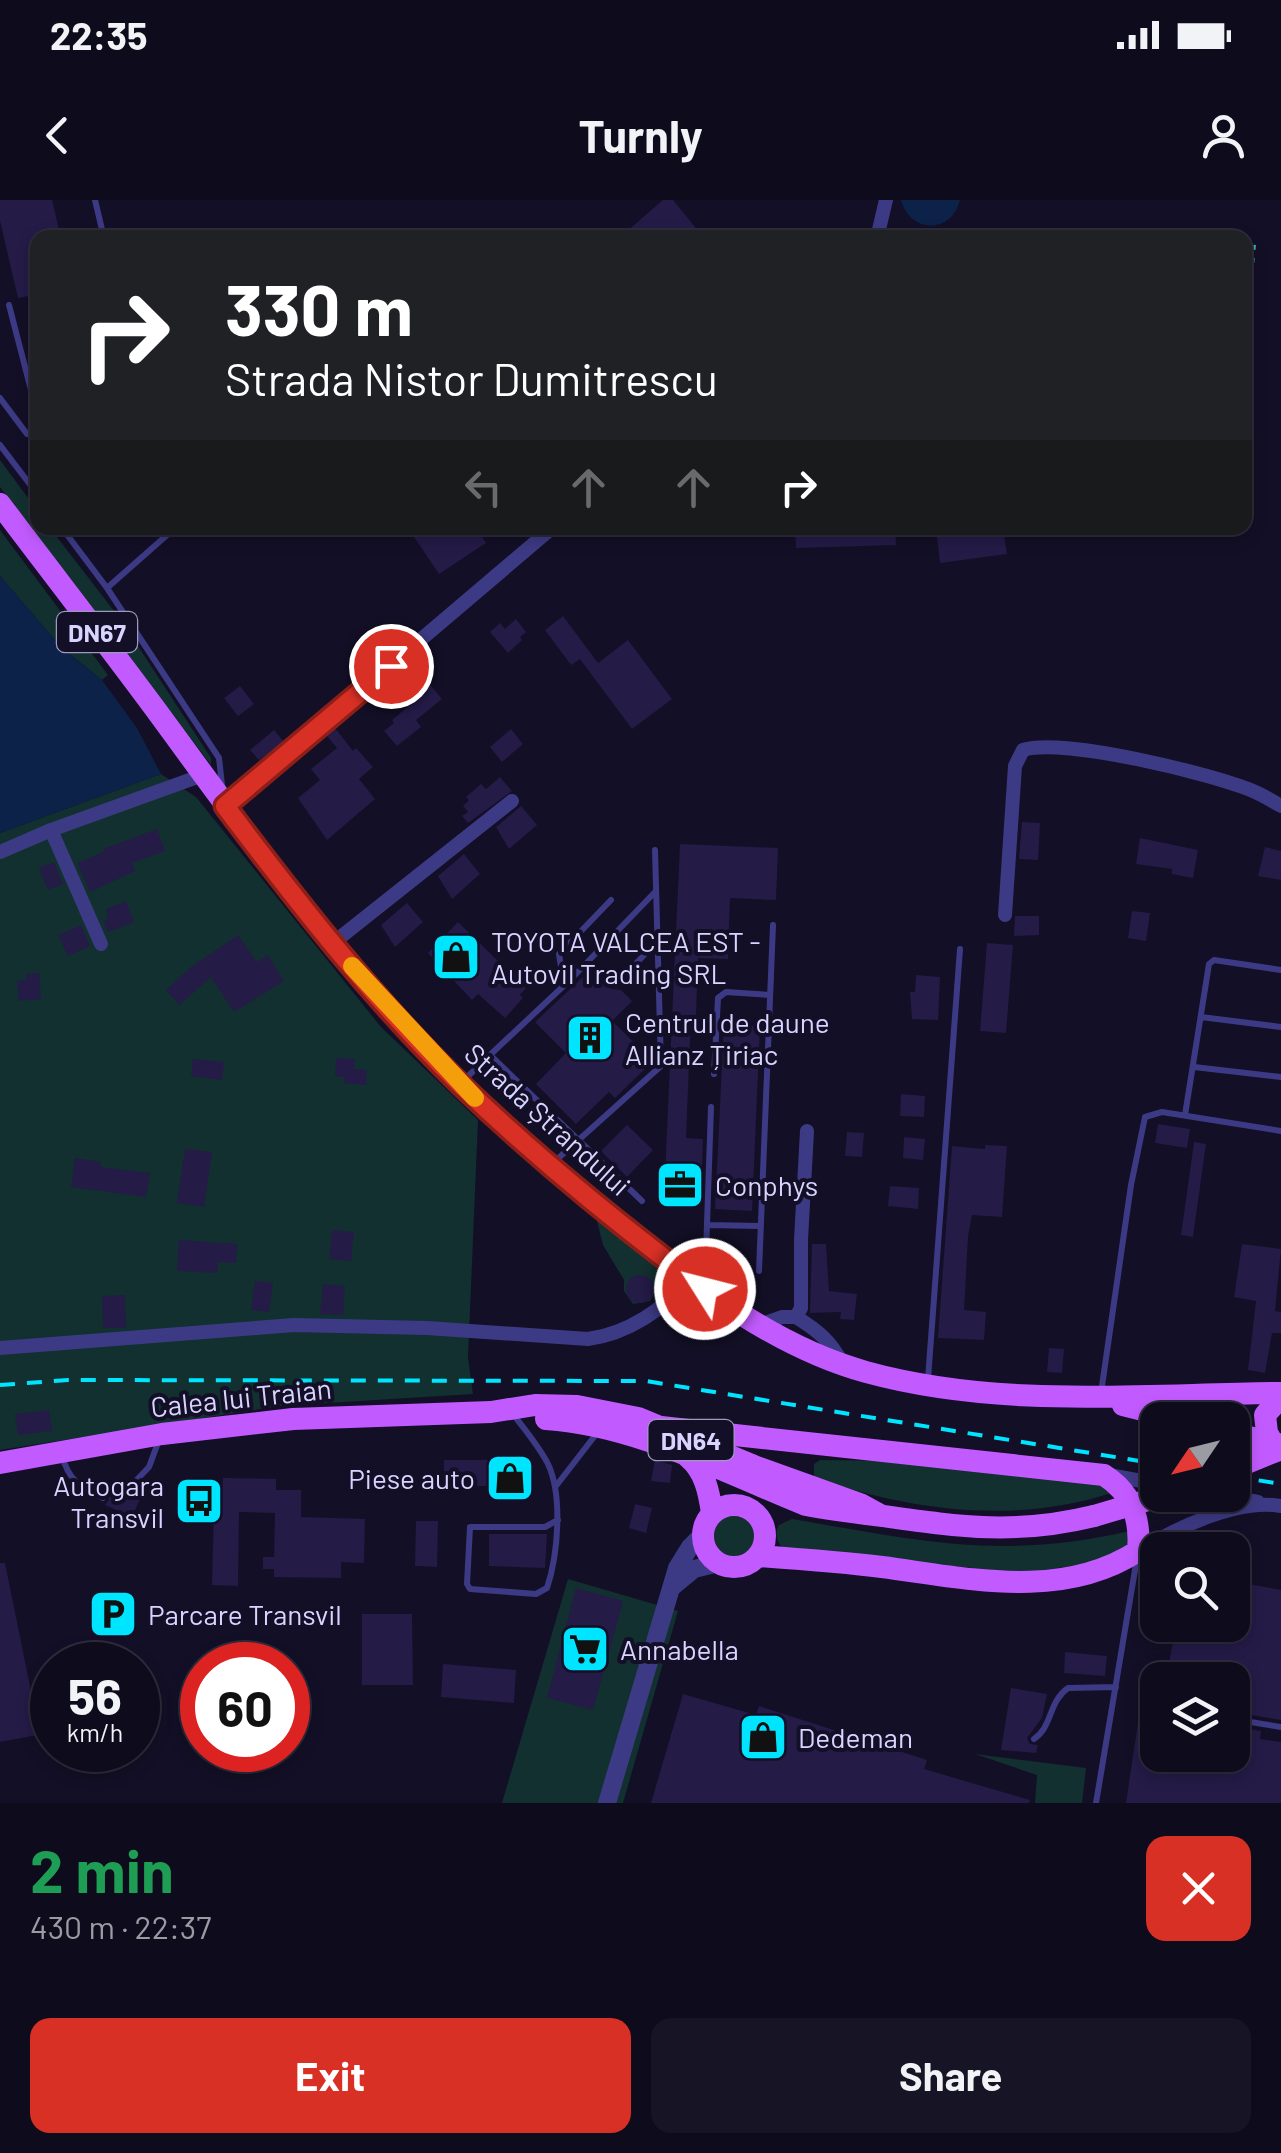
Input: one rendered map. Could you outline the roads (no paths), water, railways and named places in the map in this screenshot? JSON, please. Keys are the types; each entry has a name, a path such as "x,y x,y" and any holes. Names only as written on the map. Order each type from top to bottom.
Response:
{"main road":[{"name":"Strada Ștrandului","path":"0,504 225,806 333,943 460,1084 550,1166 697,1283 760,1326 842,1364 927,1385 1100,1399 1281,1395"},
{"name":"DN67","path":"1278,1446 1267,1433 1265,1415 1281,1395"},
{"name":"DN67","path":"1100,1399 1140,1409"},
{"name":"Calea lui Traian","path":"0,1463 162,1434 293,1419 577,1406 610,1411 661,1427 803,1494"},
{"name":"Calea lui Traian","path":"491,1412 600,1426 803,1494 921,1524 998,1529 1049,1525 1140,1502"},
{"path":"661,1427 1104,1474 1130,1499 1139,1528 1138,1551 1121,1562 1074,1578 1024,1582 758,1556 735,1567 718,1563 706,1551 706,1483 696,1464 685,1454"},
{"path":"1250,1438 1278,1446"},
{"path":"764,1528 803,1494 799,1459 810,1445"},
{"path":"1250,1460 1278,1446"},
{"path":"708,1524 721,1508 742,1506 759,1518 764,1528 758,1556"}],"street":[{"path":"879,230 886,200"},
{"path":"225,806 544,535"},
{"path":"1005,915 1016,766 1024,750 1053,746 1148,762 1255,791 1281,806"},
{"path":"0,852 203,775"},
{"path":"333,943 512,801"},
{"path":"51,830 101,944"},
{"path":"796,1316 802,1308 800,1240 807,1131"},
{"path":"0,1348 294,1325 364,1324 588,1339 630,1328 680,1290 697,1283"},
{"path":"760,1326 796,1316 819,1330 842,1364"},
{"path":"1104,1474 1140,1481"},
{"path":"1250,1500 1277,1505"},
{"path":"1138,1551 1210,1516 1277,1505"},
{"path":"607,1803 670,1588 683,1556 708,1524"},
{"path":"670,1588 694,1569 718,1563"}],"lane":[{"path":"95,200 102,230"},
{"path":"8,304 30,387"},
{"path":"0,398 30,435"},
{"path":"0,446 30,485"},
{"path":"67,535 107,588 219,758 225,806"},
{"path":"107,588 167,535"},
{"path":"550,1166 660,1070 656,850"},
{"path":"460,1084 572,978 656,891"},
{"path":"572,978 562,967 559,954 611,900"},
{"path":"759,1271 773,926"},
{"path":"616,985 658,940"},
{"path":"927,1385 960,949"},
{"path":"1185,1115 1207,969 1214,960 1281,970"},
{"path":"714,1074 718,998 726,992 770,994"},
{"path":"1202,1017 1281,1027"},
{"path":"490,1055 642,1200"},
{"path":"1194,1067 1281,1077"},
{"path":"697,1283 707,1225 711,1107"},
{"path":"1100,1399 1141,1127 1146,1117 1152,1112 1185,1115 1281,1131"},
{"path":"707,1225 761,1226"},
{"path":"516,1418 548,1463 555,1487 558,1520 554,1566 547,1588 536,1594 470,1589 470,1527 545,1527 558,1520"},
{"path":"555,1487 600,1426"},
{"path":"126,1491 149,1467 162,1434"},
{"path":"61,1451 66,1472 78,1486 103,1498"},
{"path":"1096,1803 1138,1551"},
{"path":"1034,1739 1047,1725 1052,1704 1068,1688 1116,1687"},
{"path":"1250,1722 1281,1727"}],"water":[{"path":"901,200 960,200 949,219 931,226 913,219"},
{"path":"0,576 61,647 102,680 137,728 161,774 0,833"}],"railway":[{"path":"0,1385 68,1380 646,1381 1140,1461"},
{"path":"1250,1479 1281,1484"}],"place":[{"name":"TOYOTA VALCEA EST - Autovil Trading SRL","path":"456,957"},
{"name":"Centrul de daune Allianz Țiriac","path":"590,1038"},
{"name":"Conphys","path":"680,1185"},
{"name":"Piese auto","path":"510,1478"},
{"name":"Autogara Transvil","path":"199,1501"},
{"name":"Parcare Transvil","path":"113,1614"},
{"name":"Annabella","path":"585,1649"},
{"name":"Dedeman","path":"763,1737"}]}
